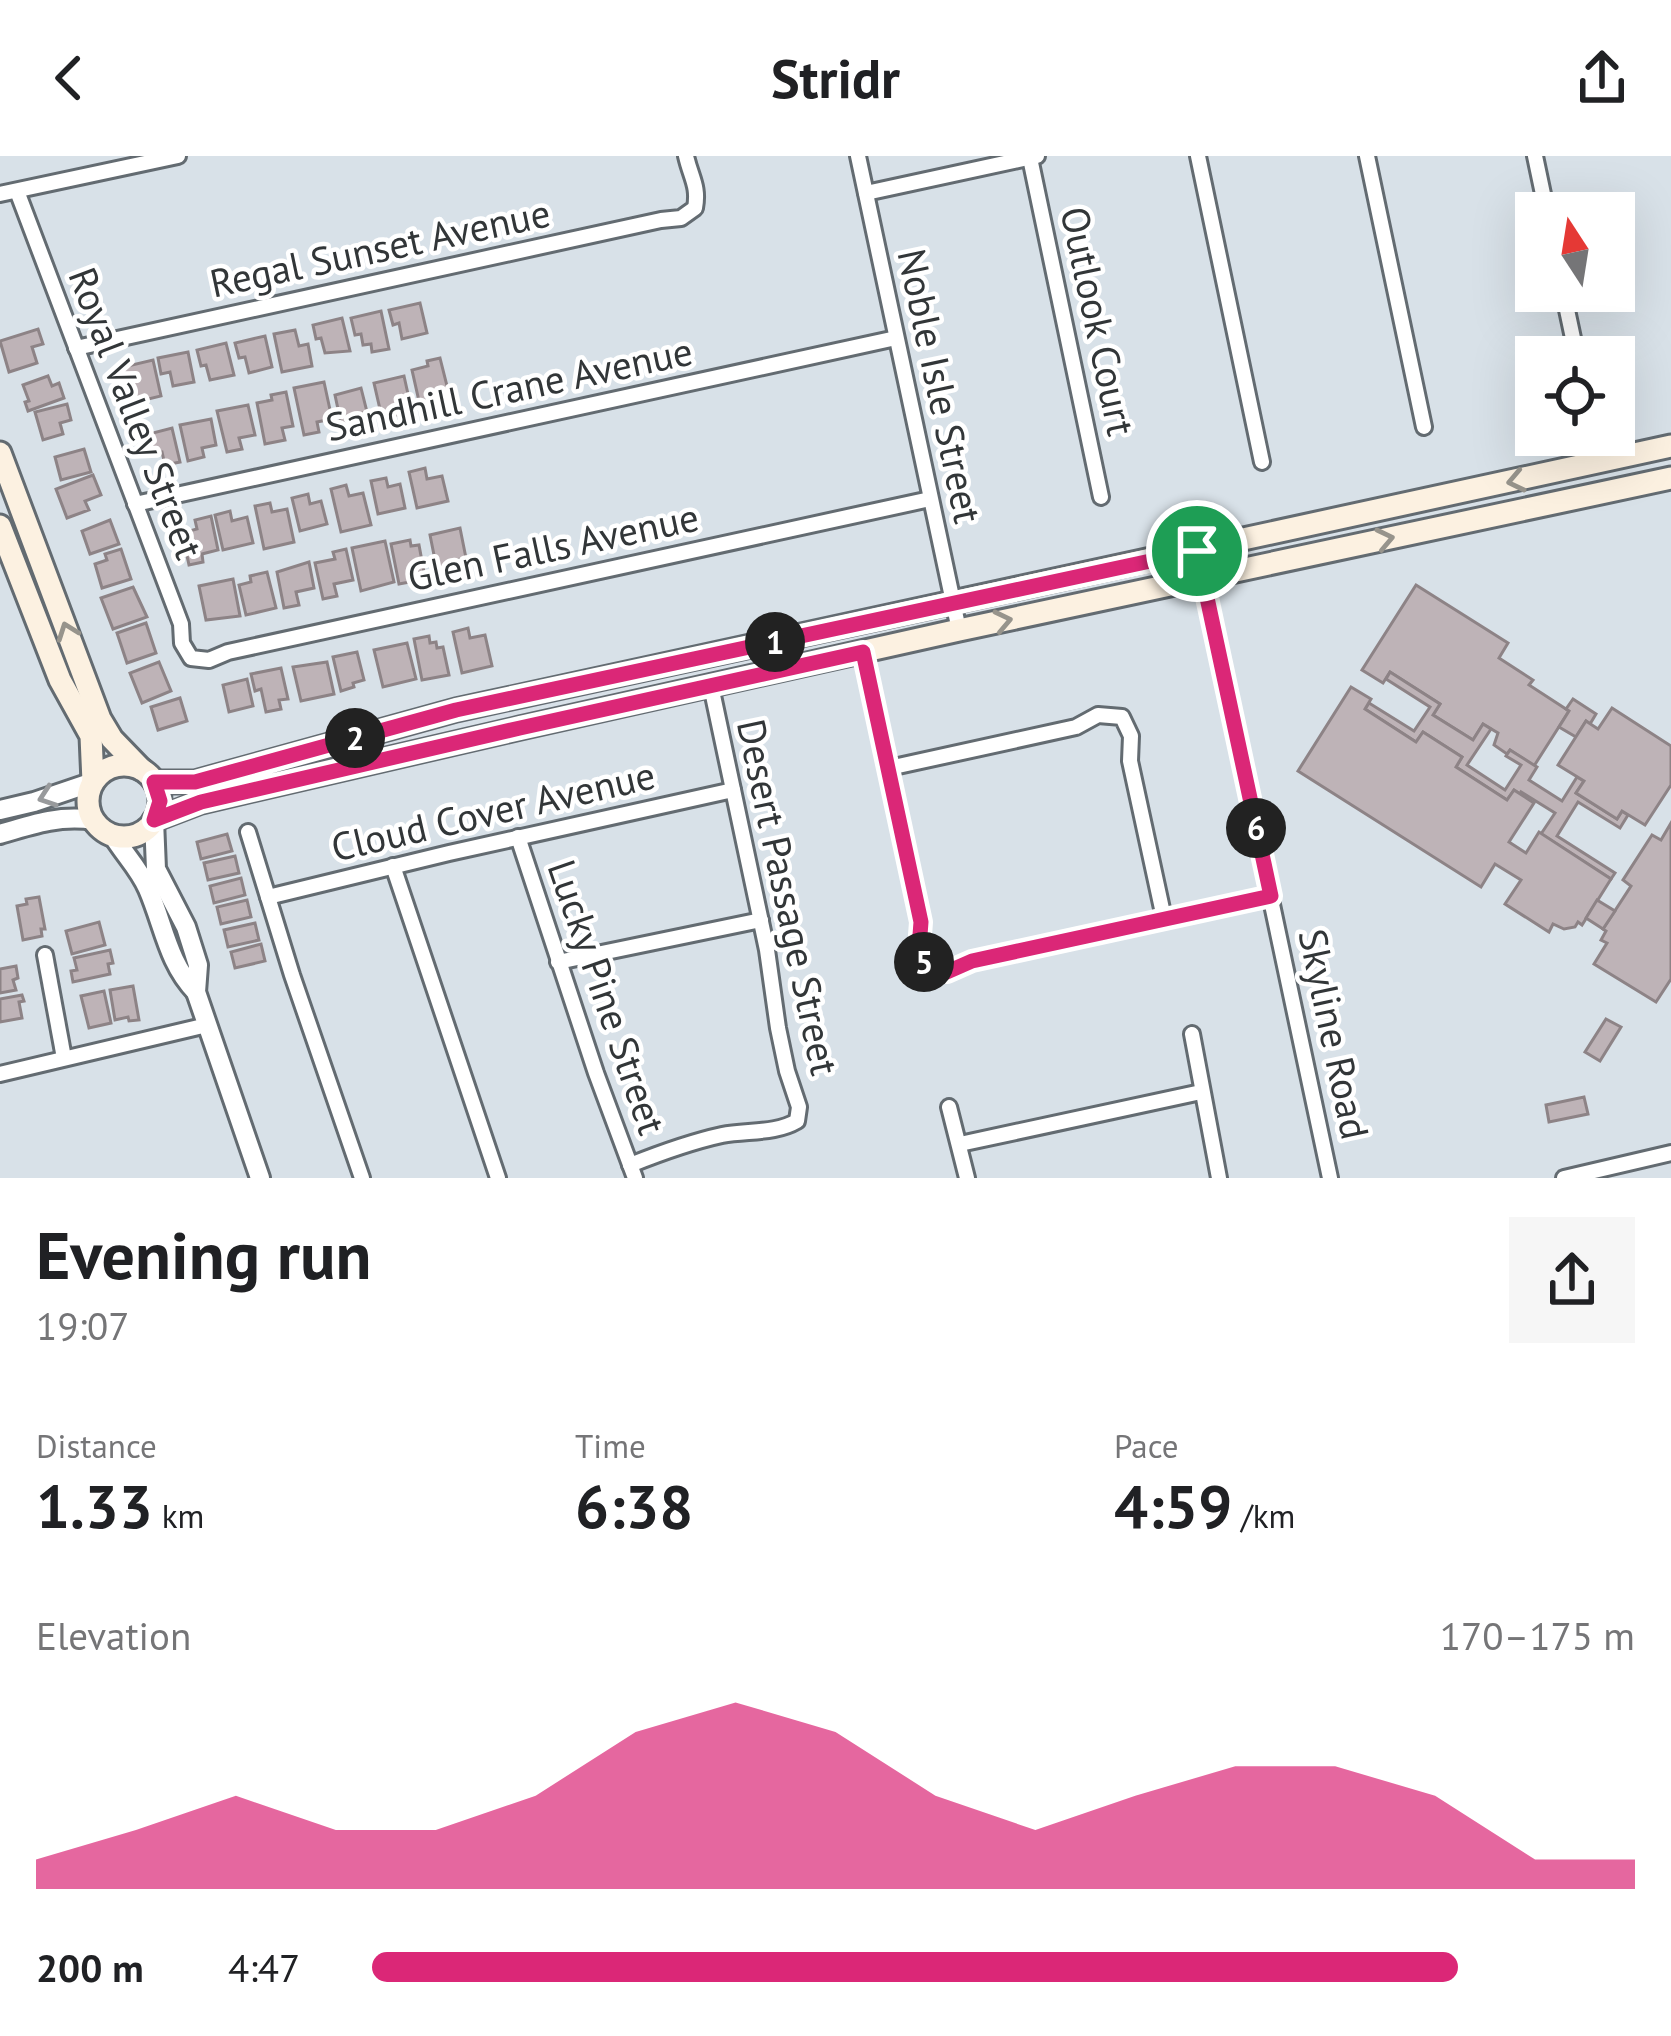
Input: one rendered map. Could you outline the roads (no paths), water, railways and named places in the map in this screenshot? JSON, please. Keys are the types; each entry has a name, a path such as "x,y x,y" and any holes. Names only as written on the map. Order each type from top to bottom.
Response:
{"main road":[{"path":"1671,446 456,710 195,782 120,765 100,774 88,801 103,827 135,835 154,820 201,802 958,630 1671,478"},
{"path":"0,453 100,719 112,740 148,775 160,801 154,820"},
{"path":"0,526 60,680 91,736 94,782"}],"street":[{"path":"0,194 178,156"},
{"name":"Regal Sunset Avenue","path":"76,348 681,218 695,208 698,192 686,156"},
{"name":"Noble Isle Street","path":"858,156 958,630"},
{"path":"1198,156 1262,462"},
{"path":"1367,156 1424,427"},
{"path":"1535,156 1543,192"},
{"path":"866,194 1034,157"},
{"name":"Outlook Court","path":"1034,157 1101,497"},
{"name":"Royal Valley Street","path":"17,190 191,658"},
{"name":"Sandhill Crane Avenue","path":"135,503 896,338"},
{"name":"Glen Falls Avenue","path":"191,658 209,660 227,652 930,499"},
{"name":"Skyline Road","path":"1197,551 1330,1178"},
{"path":"863,652 927,970 947,972 972,961 1271,896"},
{"name":"Desert Passage Street","path":"633,1172 698,1141 785,1128 797,1121 799,1107 778,1028 711,686"},
{"path":"889,768 1076,727 1098,716 1122,717 1131,736 1130,761 1163,918"},
{"path":"0,810 94,782"},
{"name":"Cloud Cover Avenue","path":"268,898 733,790"},
{"path":"0,834 37,821 74,818 103,827 147,887 179,974 196,992"},
{"path":"154,820 156,869 186,927 198,965 196,992 254,1176"},
{"path":"248,832 362,1178"},
{"name":"Lucky Pine Street","path":"518,837 633,1172"},
{"path":"393,866 498,1178"},
{"path":"559,962 760,920"},
{"path":"45,955 64,1058"},
{"path":"0,1074 207,1025"},
{"path":"1192,1034 1219,1178"},
{"path":"960,1144 1201,1092"},
{"path":"949,1107 968,1178"},
{"path":"1564,1178 1671,1153"}]}
